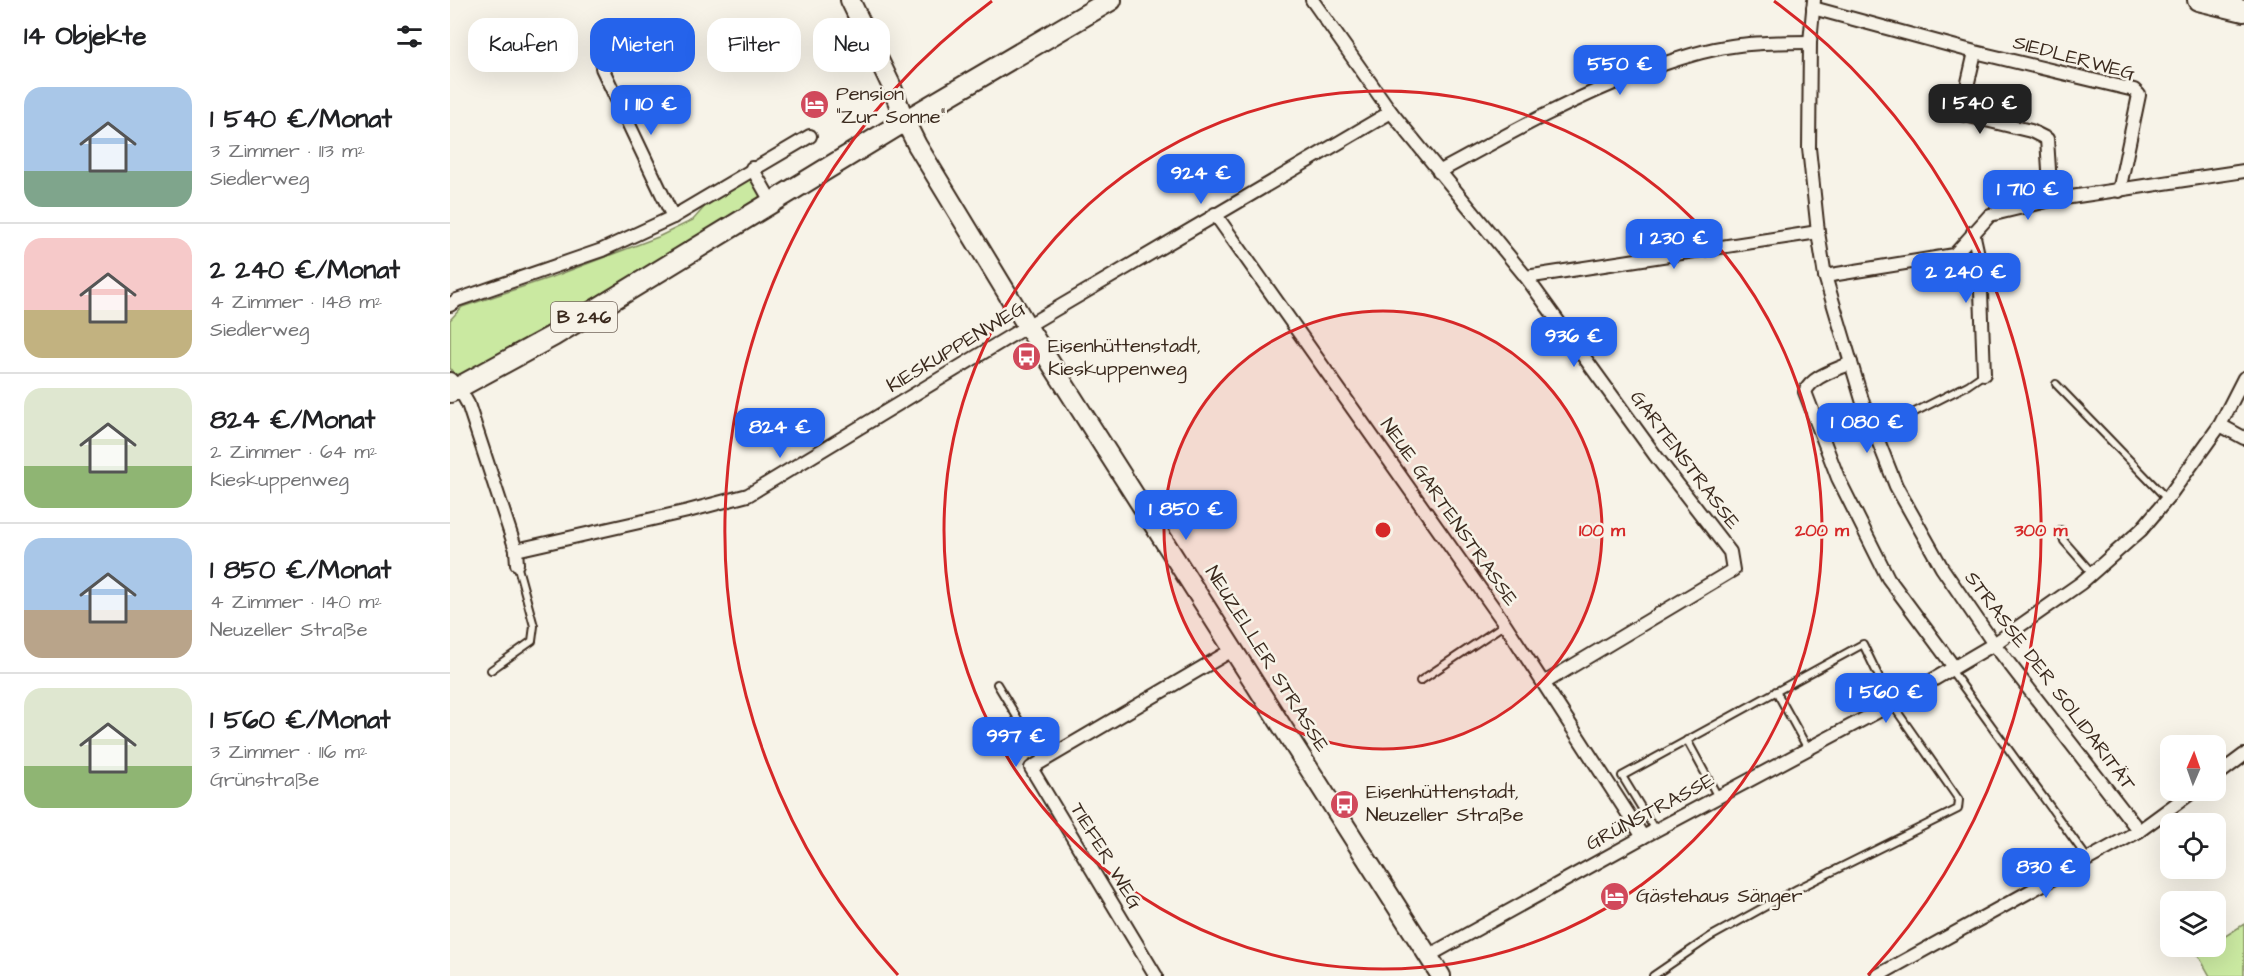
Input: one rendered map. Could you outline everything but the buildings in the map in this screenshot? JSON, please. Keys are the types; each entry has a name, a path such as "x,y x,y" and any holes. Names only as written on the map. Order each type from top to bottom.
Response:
{"main road":[{"name":"NEUZELLER STRASSE","path":"850,0 891,85 905,121 1027,326 1441,976"},
{"name":"B 246","path":"453,386 553,336 905,121 1111,0"},
{"path":"2198,0 2244,11"}],"street":[{"name":"GARTENSTRASSE","path":"1312,0 1391,112 1526,277 1655,455 1730,552 1733,570 1544,683"},
{"name":"STRASSE DER SOLIDARITÄT","path":"1814,4 1810,42 1809,148 1818,232 1825,276 1863,403 1896,486 1942,568 1994,644 2139,831"},
{"name":"SIEDLERWEG","path":"1814,4 1976,52 2134,90 2139,95 2120,191"},
{"path":"1439,172 1545,113 1606,85 1666,63 1731,46 1770,42 1810,42"},
{"path":"1976,52 1963,105 1965,115 2031,131 2047,139 2051,200"},
{"path":"604,72 673,217"},
{"name":"KIESKUPPENWEG","path":"516,550 688,512 748,495 1215,214 1391,112"},
{"path":"450,305 457,300 602,250 673,217 810,135"},
{"path":"752,168 772,203"},
{"path":"1825,276 1954,255 1990,215 2051,200 2244,171"},
{"name":"NEUE GARTENSTRASSE","path":"1215,214 1505,624 1643,837"},
{"path":"1526,277 1818,232"},
{"path":"1973,232 1980,264 1984,374"},
{"path":"1851,363 1815,380 1808,385 1805,392 1838,478 1888,578 1952,668"},
{"name":"GRÜNSTRASSE","path":"1428,956 1643,837 1892,704 1994,644 2093,573 2141,530 2167,499 2220,425 2244,378"},
{"path":"453,386 468,404 516,550 517,564"},
{"path":"2220,425 2244,438"},
{"path":"1043,760 1234,649"},
{"path":"2226,768 2244,755"},
{"name":"TIEFER WEG","path":"1043,760 1031,768 1156,976"},
{"path":"1877,976 2139,831 2180,801"}],"lane":[{"path":"1879,443 1901,419 1968,385 1984,374"},
{"path":"2056,384 2167,499"},
{"path":"2061,530 2064,541 2093,573"},
{"path":"491,670 532,640 534,626 517,564"},
{"path":"1420,681 1505,624"},
{"path":"1653,976 1710,937 1787,894 1958,809 1959,800 1892,704 1863,644 1622,776 1655,831"},
{"path":"1952,668 2088,859"},
{"path":"997,684 1043,760"},
{"path":"1776,691 1808,749"},
{"path":"1687,740 1718,797"}],"green space":[{"path":"751,179 761,194 759,199 466,375 454,374 450,368 450,320 462,307 555,276 658,237 693,220 707,204"},
{"path":"2244,924 2244,976 2210,976 2199,957 2226,957 2226,936"}],"place":[{"name":"Pension \"Zur Sonne\"","path":"815,105"},
{"name":"Eisenhüttenstadt, Kieskuppenweg","path":"1027,357"},
{"name":"Eisenhüttenstadt, Neuzeller Straße","path":"1345,804"},
{"name":"Gästehaus Sänger","path":"1615,896"}]}
